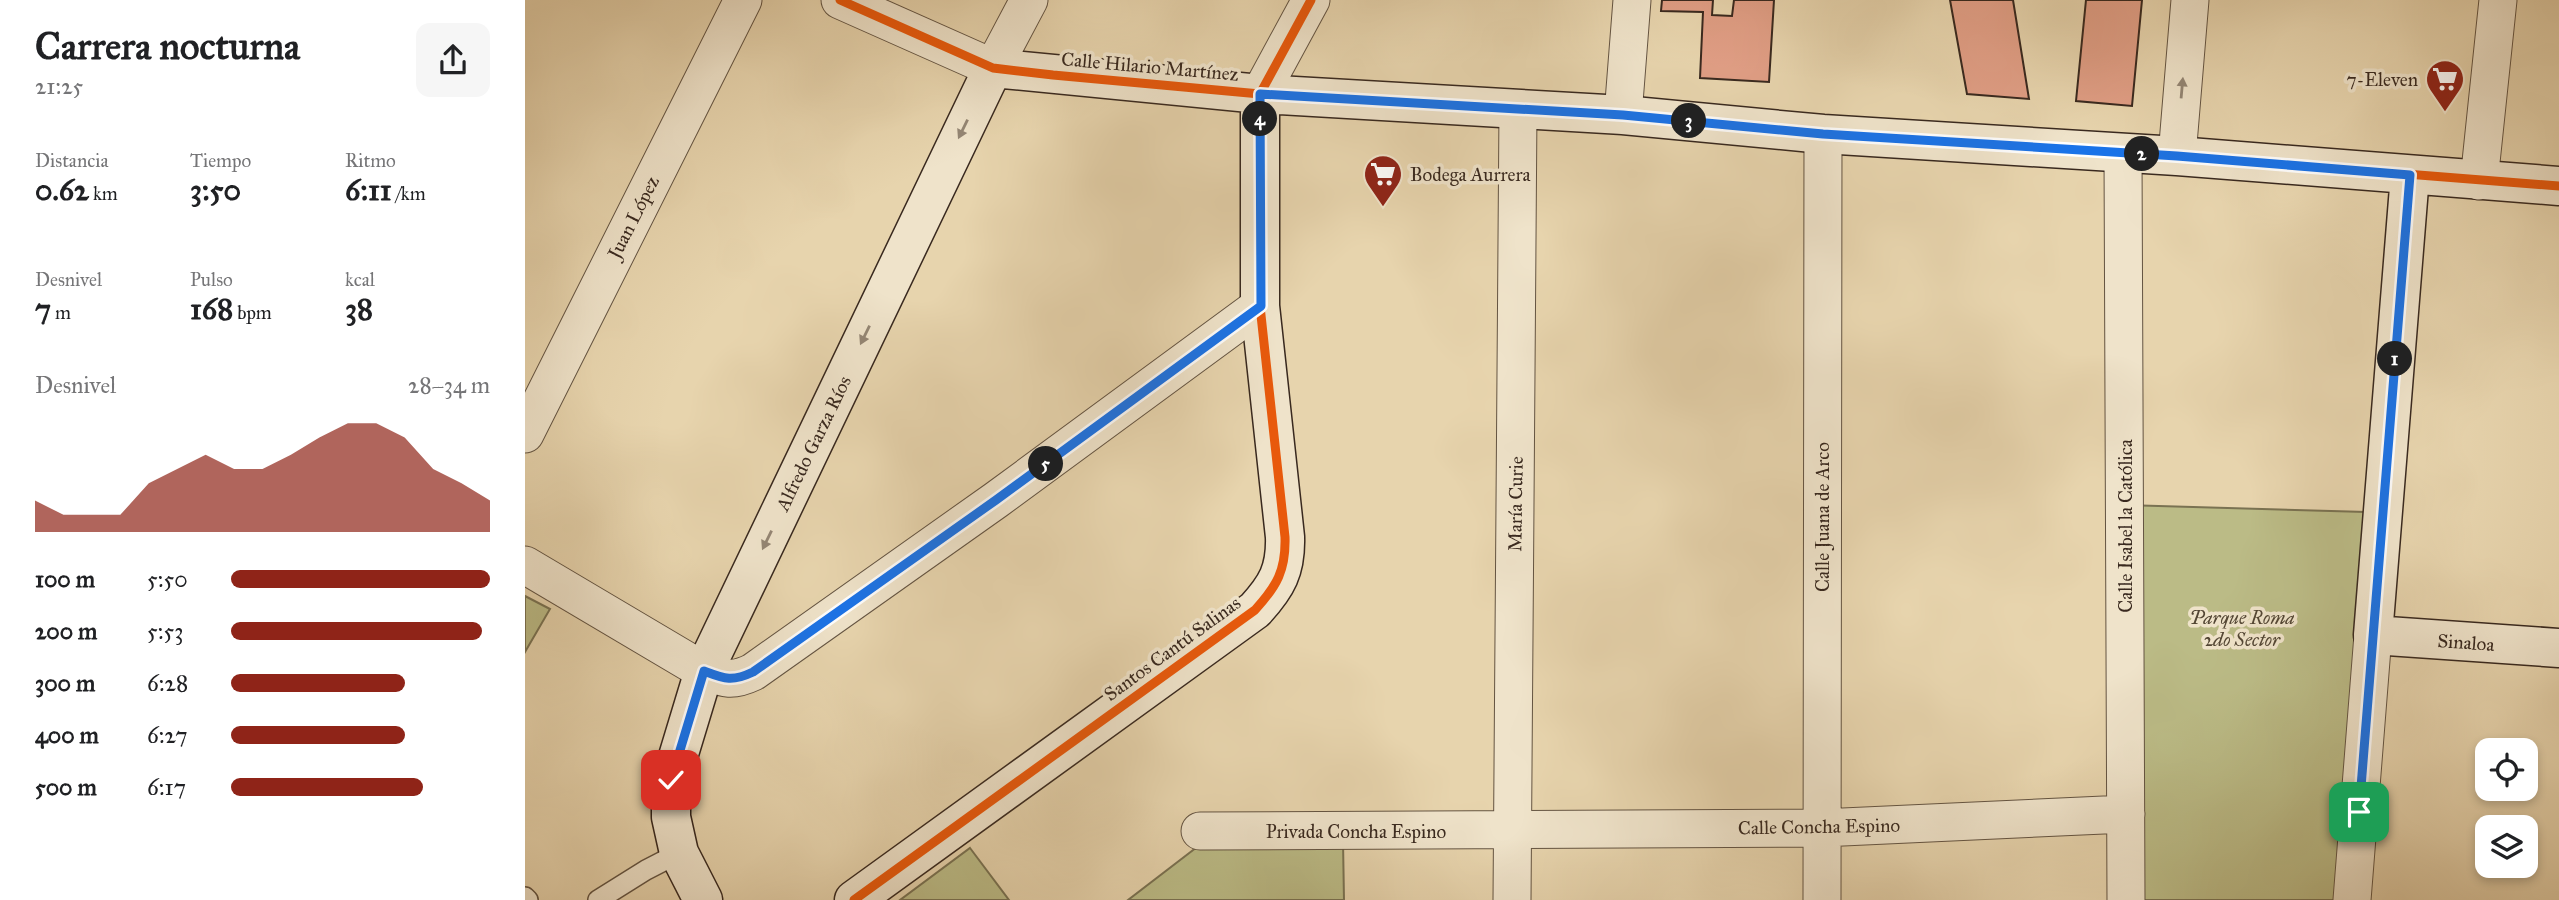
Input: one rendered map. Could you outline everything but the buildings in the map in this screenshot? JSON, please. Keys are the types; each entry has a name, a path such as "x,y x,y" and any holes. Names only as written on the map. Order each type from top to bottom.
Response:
{"street":[{"name":"Juan López","path":"525,434 743,0"},
{"name":"Calle Hilario Martínez","path":"840,0 993,68 1260,94 1623,115 1823,134 2177,156 2559,187"},
{"name":"Alfredo Garza Ríos","path":"703,900 679,853 671,817 671,780 704,671 993,68 1029,0"},
{"path":"1260,94 1311,0"},
{"path":"1623,115 1632,0"},
{"path":"2177,156 2190,0"},
{"path":"2479,181 2498,0"},
{"name":"Santos Cantú Salinas","path":"854,900 1255,610 1270,594 1280,577 1286,555 1285,537 1261,306 1260,94"},
{"name":"María Curie","path":"1512,900 1518,109"},
{"name":"Calle Juana de Arco","path":"1822,900 1823,134"},
{"name":"Calle Isabel la Católica","path":"2123,153 2126,900"},
{"path":"2352,900 2410,175"},
{"path":"525,565 704,671 727,680 740,678 753,672 996,500 1261,306"},
{"name":"Sinaloa","path":"2374,635 2559,648"},
{"name":"Calle Concha Espino","path":"1512,830 1821,828 2126,814"},
{"name":"Privada Concha Espino","path":"1200,831 1512,830"}],"lane":[{"path":"598,900 679,853"}],"green space":[{"name":"Parque Roma 2do Sector","path":"2124,505 2366,512 2346,900 2125,900"},
{"path":"525,596 550,609 525,652"},
{"path":"1343,841 1344,900 1128,900 1201,844"},
{"path":"970,848 1009,900 900,900"}],"cycle path":[{"path":"840,0 993,68 1053,75 1260,94 1623,115 1823,134 2177,156 2559,186"},
{"path":"854,900 1255,610 1279,577 1284,559 1285,537 1260,306 1260,94 1311,0"}],"place":[{"name":"7-Eleven","path":"2445,113"},
{"name":"Bodega Aurrera","path":"1383,208"}],"route":[{"path":"671,780 704,671 727,680 753,672 996,500 1261,306 1260,94 1623,115 1823,134 2177,156 2410,175 2359,812"}]}
